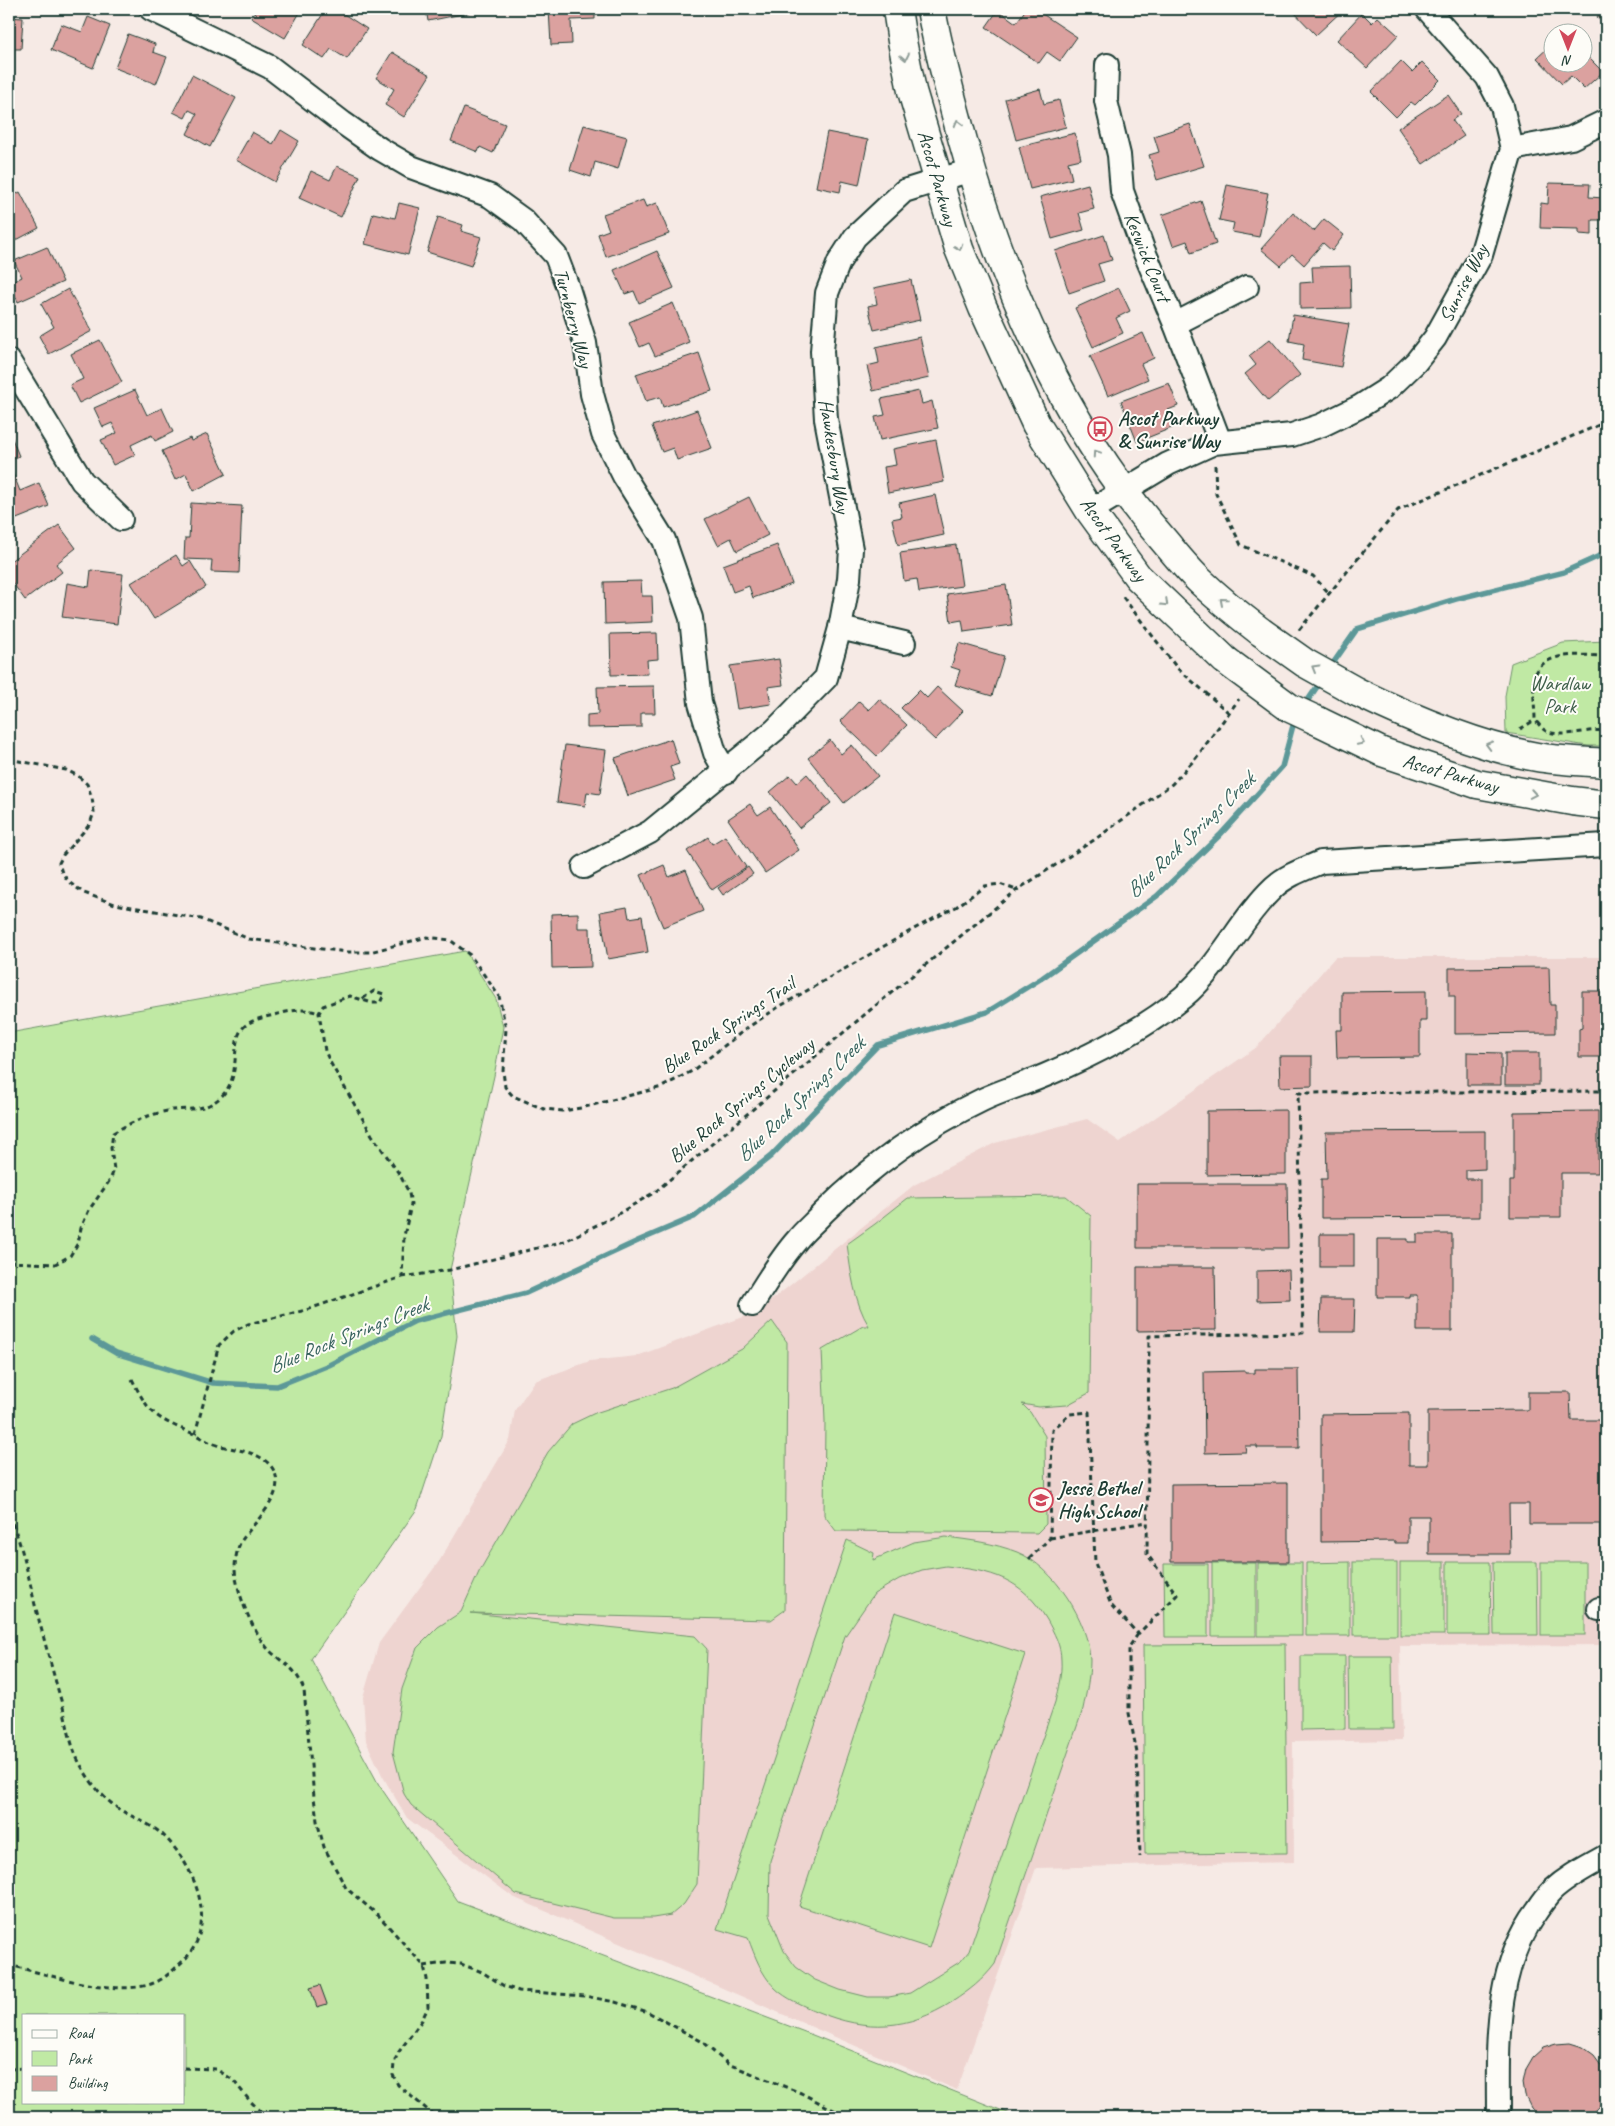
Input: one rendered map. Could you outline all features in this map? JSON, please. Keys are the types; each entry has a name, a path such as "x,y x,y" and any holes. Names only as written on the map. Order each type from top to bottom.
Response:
{"main road":[{"name":"Ascot Parkway","path":"897,9 912,91 959,249 1005,359 1036,424 1090,511 1138,577 1225,660 1290,708 1382,752 1477,784 1572,801 1606,804"},
{"name":"Ascot Parkway","path":"931,9 945,76 971,170 995,246 1018,301 1058,386 1085,436 1146,520 1199,580 1261,632 1305,663 1384,705 1481,742 1538,757 1606,763"}],"street":[{"name":"Turnberry Way","path":"151,9 270,67 343,123 380,149 411,167 490,196 523,220 556,256 567,285 584,343 592,394 603,434 624,476 664,540 691,618 700,703 715,753 726,772"},
{"name":"Sunrise Way","path":"1090,511 1168,464 1217,442 1292,435 1322,425 1359,408 1389,388 1416,362 1435,338 1481,255 1512,149 1502,106 1487,77 1426,9"},
{"name":"Keswick Court","path":"1107,65 1106,101 1120,155 1122,191 1143,249 1175,324 1217,442"},
{"path":"1512,149 1571,138 1606,120"},
{"name":"Hawkesbury Way","path":"584,866 650,832 726,772 775,730 826,678 840,628 849,579 851,549 826,419 822,351 827,293 839,262 855,237 904,191 971,170"},
{"path":"1175,324 1247,288"},
{"path":"9,361 82,481 121,519"},
{"path":"840,628 904,643"},
{"path":"752,1305 797,1240 845,1191 881,1162 918,1135 953,1115 982,1100 1046,1075 1128,1035 1158,1015 1183,997 1211,970 1261,902 1275,886 1292,875 1321,862 1606,845"},
{"path":"1498,2117 1498,2038 1505,1980 1514,1950 1528,1922 1551,1892 1570,1876 1606,1856"}],"path":[{"path":"1217,442 1216,494 1241,545 1313,576 1330,594"},
{"path":"1121,594 1177,668 1228,712"},
{"path":"1606,656 1561,657 1550,659 1540,666 1535,677 1534,720 1546,731 1562,734 1596,729 1606,731"},
{"name":"Blue Rock Springs Trail","path":"9,759 66,770 78,776 87,784 94,812 90,824 63,855 59,863 62,874 70,883 84,892 114,904 201,919 249,939 306,947 346,952 370,952 427,937 450,940 470,955 499,996 506,1029 502,1071 505,1087 513,1096 544,1109 563,1111 581,1108 662,1087 692,1071 718,1053 746,1028 777,1008 912,930 956,907 985,886 1000,884 1017,890"},
{"name":"Blue Rock Springs Cycleway","path":"194,1434 219,1345 234,1331 248,1324 306,1310 402,1277 450,1270 565,1241 611,1218 655,1192 869,1011 1017,890"},
{"path":"362,999 374,991 384,994 380,1003 372,1003 350,996 323,1006 319,1014 325,1051 337,1078 372,1135 400,1175 409,1193 411,1205 404,1236 402,1277"},
{"path":"9,1262 55,1264 70,1256 78,1243 81,1228 89,1210 110,1180 114,1170 111,1148 113,1134 151,1115 209,1105 223,1096 230,1086 236,1059 238,1036 245,1026 256,1020 285,1012 308,1009 319,1014"},
{"path":"1140,1857 1137,1754 1129,1713 1130,1648 1138,1634 1177,1595 1147,1554 1148,1336 1302,1332 1298,1093 1606,1091"},
{"path":"132,1379 144,1403 158,1418 216,1445 257,1456 270,1465 274,1474 276,1486 274,1497 255,1526 242,1540 237,1552 235,1568 238,1586 256,1632 270,1651 298,1674 304,1690 317,1821 324,1847 346,1888 379,1916 424,1966 427,1979 428,2006 422,2020 398,2052 394,2063 393,2075 398,2085 436,2117"},
{"path":"1050,1538 1052,1430 1070,1414 1089,1412 1095,1563 1112,1605 1138,1634"},
{"path":"9,1515 16,1531 29,1576 50,1663 76,1756 85,1773 111,1803 149,1823 166,1837 188,1869 202,1904 202,1920 197,1940 186,1957 157,1982 138,1988 96,1986 9,1965"},
{"path":"1029,1559 1050,1538 1147,1522"},
{"path":"424,1966 446,1963 461,1964 482,1972 504,1986 519,1991 585,1996 615,2002 648,2012 701,2041 728,2064 747,2073 774,2081 848,2117"},
{"path":"9,2069 22,2068"},
{"path":"185,2068 216,2069 233,2080 250,2101 267,2117"}],"shaded area":[{"name":"Jesse Bethel High School","path":"1335,957 1606,957 1606,1645 1400,1646 1402,1740 1293,1742 1294,1862 1036,1868 957,2090 513,1897 407,1818 382,1775 366,1741 363,1697 379,1643 440,1560 510,1440 515,1410 535,1381 590,1361 637,1356 757,1312 914,1185 995,1143 1087,1119 1120,1142 1257,1047"}],"green space":[{"name":"Wardlaw Park","path":"1606,641 1606,746 1588,746 1506,733 1505,696 1511,663 1563,643"},
{"path":"465,951 496,999 503,1027 494,1076 450,1270 457,1336 441,1436 417,1509 311,1659 379,1785 458,1901 810,2034 1018,2117 9,2117 9,1033"},
{"path":"1066,1196 1091,1216 1089,1393 1067,1405 1039,1407 1022,1404 1030,1412 1045,1436 1046,1524 1037,1533 836,1531 824,1515 825,1421 822,1350 863,1326 869,1326 857,1297 847,1244 908,1198"},
{"path":"772,1321 787,1342 785,1610 771,1620 471,1613 695,1636 707,1649 697,1884 684,1904 671,1915 653,1918 614,1918 516,1894 411,1805 404,1794 393,1752 402,1689 417,1648 438,1627 461,1612 479,1572 548,1452 572,1424 595,1413 672,1388 742,1349"},
{"path":"946,1537 964,1539 1008,1549 1031,1559 1056,1582 1076,1613 1088,1645 1090,1660 1088,1685 1083,1709 995,1964 970,1989 936,2011 903,2023 870,2025 853,2023 818,2012 784,1996 766,1977 748,1938 717,1929 847,1540 874,1553 873,1560 914,1542","holes":["946,1566 992,1574 1016,1586 1027,1595 1047,1620 1060,1649 1060,1681 1055,1702 969,1951 961,1961 910,1993 889,1997 868,1997 840,1990 815,1980 796,1967 784,1951 769,1914 770,1861 845,1636 874,1594 899,1579 922,1570"]},
{"path":"1350,1562 1350,1636 1306,1636 1306,1563"},
{"path":"1353,1562 1397,1562 1397,1635 1353,1635"},
{"path":"1400,1562 1444,1562 1444,1635 1400,1635"},
{"path":"1447,1562 1490,1562 1491,1635 1447,1635"},
{"path":"1493,1562 1537,1562 1538,1635 1494,1635"},
{"path":"1541,1562 1585,1562 1585,1635 1541,1635"},
{"path":"1212,1563 1256,1563 1256,1636 1212,1636"},
{"path":"1258,1563 1302,1563 1302,1636 1258,1636"},
{"path":"1164,1564 1208,1564 1208,1637 1165,1637"},
{"path":"895,1612 1025,1654 929,1948 799,1906"},
{"path":"1285,1644 1287,1853 1145,1854 1143,1645"},
{"path":"1301,1656 1345,1656 1345,1729 1301,1730"},
{"path":"1348,1656 1392,1656 1393,1729 1349,1729"}],"building":[{"path":"257,9 302,9 285,38 251,18"},
{"path":"326,9 336,9 367,29 347,59 331,49 324,59 303,45"},
{"path":"426,9 487,9 428,21"},
{"path":"549,9 595,9 595,19 571,20 572,44 551,45"},
{"path":"1026,9 1035,9 1077,37 1060,61 1047,52 1039,63 986,27 998,10 1016,23"},
{"path":"1291,9 1344,9 1316,35"},
{"path":"1602,9 1606,9 1606,23 1597,17"},
{"path":"1362,13 1372,23 1378,17 1398,35 1367,68 1337,40"},
{"path":"9,17 23,18 21,49 9,49"},
{"path":"88,17 110,26 93,68 51,50 61,24 82,32"},
{"path":"128,34 155,44 153,52 167,57 156,84 115,68"},
{"path":"392,52 430,75 404,117 385,105 394,89 376,78"},
{"path":"1542,53 1542,63 1537,58"},
{"path":"1401,61 1412,72 1422,62 1440,80 1415,105 1411,102 1396,117 1371,92"},
{"path":"1592,61 1603,72 1584,89 1571,76 1562,84 1550,72 1592,72"},
{"path":"192,75 236,98 210,147 187,134 197,114 189,110 185,118 173,112"},
{"path":"1040,89 1044,104 1059,100 1066,127 1016,140 1005,99"},
{"path":"1448,95 1461,114 1452,120 1464,136 1423,164 1398,128"},
{"path":"464,108 505,124 493,153 480,147 478,152 451,141"},
{"path":"1190,124 1204,166 1157,180 1149,155 1159,152 1154,136"},
{"path":"584,125 627,137 618,169 595,162 591,177 570,170"},
{"path":"281,130 299,141 275,182 236,160 252,132 273,144"},
{"path":"827,132 868,140 859,185 842,181 840,192 816,187"},
{"path":"1075,133 1081,159 1068,162 1072,179 1030,189 1019,147"},
{"path":"337,166 360,176 341,217 299,198 311,171 330,180"},
{"path":"1549,183 1590,184 1589,197 1604,198 1604,220 1592,220 1592,235 1579,234 1579,229 1540,228 1541,203 1548,204"},
{"path":"1088,184 1094,209 1079,213 1084,230 1052,239 1040,197"},
{"path":"1227,185 1268,193 1259,237 1232,232 1234,223 1219,220"},
{"path":"20,192 39,228 9,244 9,198"},
{"path":"643,200 646,207 657,203 669,234 606,257 598,234 609,230 603,214"},
{"path":"1201,201 1216,244 1191,253 1187,241 1173,246 1162,215"},
{"path":"399,203 420,208 408,255 365,244 373,213 395,218"},
{"path":"1293,213 1314,231 1324,219 1344,235 1332,251 1323,243 1304,265 1292,254 1281,266 1261,249"},
{"path":"438,217 463,225 461,231 481,237 471,266 427,252"},
{"path":"1104,235 1112,260 1098,264 1104,281 1069,293 1055,251"},
{"path":"47,247 63,282 18,302 10,283 22,277 14,261"},
{"path":"657,251 674,288 639,303 634,291 625,294 614,270"},
{"path":"1350,266 1351,308 1300,309 1300,283 1313,282 1312,267"},
{"path":"911,280 920,320 874,330 868,306 877,304 874,288"},
{"path":"1119,288 1130,311 1116,318 1123,333 1093,347 1075,308"},
{"path":"68,289 92,331 49,354 39,336 54,327 41,304"},
{"path":"673,303 689,342 655,356 649,343 640,347 629,322"},
{"path":"1293,315 1349,324 1341,367 1302,360 1304,344 1289,341"},
{"path":"1143,333 1154,358 1141,364 1148,379 1108,396 1090,356"},
{"path":"920,337 929,378 873,391 867,366 879,363 876,347"},
{"path":"1270,339 1300,375 1268,401 1245,374 1256,365 1249,356"},
{"path":"100,340 122,382 79,403 70,385 83,379 71,354"},
{"path":"699,353 712,391 663,407 660,397 646,401 636,374"},
{"path":"1169,383 1178,406 1168,410 1174,427 1137,442 1121,401"},
{"path":"135,390 147,415 162,408 173,432 155,441 152,435 131,445 135,455 113,465 101,440 117,433 112,423 103,427 94,408"},
{"path":"919,391 922,404 932,401 938,428 880,440 875,417 885,415 881,399"},
{"path":"697,410 712,448 677,460 673,448 662,452 652,426"},
{"path":"9,431 19,456 9,461"},
{"path":"207,434 226,474 194,491 186,474 175,480 162,451 190,438 191,441"},
{"path":"936,440 944,482 888,493 884,467 896,465 893,449"},
{"path":"12,471 20,491 39,483 49,506 9,522 9,472"},
{"path":"935,495 944,535 898,545 892,519 902,517 899,503"},
{"path":"749,497 768,535 737,551 731,538 718,545 705,519"},
{"path":"191,503 242,506 239,573 211,572 212,560 184,559 185,538 189,538"},
{"path":"59,525 76,548 56,564 62,572 25,600 9,578 9,562"},
{"path":"777,545 792,584 753,598 749,586 733,592 723,565"},
{"path":"956,545 962,586 919,592 917,579 904,581 900,553"},
{"path":"176,555 183,566 190,561 206,587 154,619 131,583"},
{"path":"91,570 123,574 117,624 62,617 67,583 89,587"},
{"path":"641,581 642,596 652,596 653,622 605,624 604,582"},
{"path":"1006,585 1012,625 964,632 962,620 951,622 947,594"},
{"path":"657,633 658,659 647,660 648,674 611,675 610,634"},
{"path":"959,643 1004,656 992,696 955,685 960,670 951,667"},
{"path":"779,659 783,685 768,687 771,704 737,709 730,666"},
{"path":"654,686 655,713 641,713 641,727 587,728 587,715 598,714 597,687"},
{"path":"937,687 963,711 935,740 901,708 919,690 927,698"},
{"path":"879,699 907,725 877,756 840,721 859,701 869,710"},
{"path":"671,739 679,764 670,767 675,780 628,796 615,758"},
{"path":"830,740 841,754 852,745 878,776 844,803 808,758"},
{"path":"565,745 606,750 600,794 587,792 585,806 557,802"},
{"path":"807,774 831,803 799,828 770,792 790,775 797,783"},
{"path":"750,804 758,815 770,807 799,850 765,873 728,819"},
{"path":"725,836 746,867 712,890 687,851 708,837 712,844"},
{"path":"664,865 669,877 686,870 703,911 663,927 641,875"},
{"path":"748,867 753,874 723,895 718,888"},
{"path":"627,907 629,918 642,916 648,952 608,959 600,912"},
{"path":"578,913 578,928 590,928 591,967 552,968 551,914"},
{"path":"1549,967 1550,1005 1555,1005 1555,1033 1455,1034 1455,996 1449,996 1449,968"},
{"path":"1426,991 1426,1021 1420,1021 1420,1057 1337,1058 1336,1030 1342,1030 1342,992"},
{"path":"1582,991 1606,991 1606,1057 1579,1057 1579,1029 1582,1028"},
{"path":"1467,1052 1501,1053 1501,1085 1467,1085"},
{"path":"1505,1053 1539,1053 1539,1085 1505,1085"},
{"path":"1279,1056 1312,1056 1312,1086 1280,1087"},
{"path":"1286,1110 1286,1174 1207,1175 1207,1111"},
{"path":"1598,1111 1598,1173 1561,1173 1561,1217 1510,1217 1510,1181 1514,1181 1514,1112"},
{"path":"1485,1131 1485,1169 1466,1170 1466,1179 1480,1179 1480,1217 1321,1218 1321,1179 1327,1179 1326,1132"},
{"path":"1137,1184 1287,1184 1288,1248 1137,1248"},
{"path":"1320,1234 1354,1234 1354,1267 1320,1267"},
{"path":"1417,1234 1452,1234 1452,1331 1417,1331 1417,1295 1409,1295 1409,1297 1377,1297 1377,1239 1408,1239 1408,1242 1417,1242"},
{"path":"1137,1267 1215,1267 1216,1330 1137,1331"},
{"path":"1289,1270 1290,1300 1257,1301 1257,1271"},
{"path":"1321,1299 1355,1299 1354,1332 1320,1332"},
{"path":"1255,1369 1298,1369 1299,1448 1257,1448 1257,1446 1245,1446 1246,1452 1205,1453 1204,1372 1245,1371 1245,1373 1255,1373"},
{"path":"1528,1392 1570,1392 1571,1420 1601,1420 1601,1442 1606,1442 1606,1546 1600,1547 1600,1524 1529,1524 1529,1504 1509,1504 1510,1554 1429,1554 1429,1516 1408,1516 1408,1543 1395,1543 1395,1541 1321,1542 1321,1414 1409,1413 1409,1465 1428,1465 1428,1411 1528,1410"},
{"path":"1288,1483 1288,1562 1171,1562 1171,1484"},
{"path":"320,1985 327,2004 317,2007 310,1988"},
{"path":"1570,2043 1583,2047 1594,2055 1602,2066 1606,2079 1605,2093 1600,2105 1588,2117 1540,2117 1531,2108 1525,2096 1523,2083 1526,2069 1533,2057 1543,2048 1556,2044"}],"waterway":[{"name":"Blue Rock Springs Creek","path":"1329,669 1357,629 1456,599 1564,572 1606,553"},
{"name":"Blue Rock Springs Creek","path":"1304,706 1321,681"},
{"name":"Blue Rock Springs Creek","path":"92,1339 116,1353 213,1383 277,1386 329,1365 415,1321 526,1293 694,1217 771,1156 878,1045 987,1012 1042,978 1157,896 1220,835 1282,767 1295,718"}],"place":[{"name":"Ascot Parkway & Sunrise Way","path":"1100,429"},
{"name":"Jesse Bethel High School","path":"1041,1500"}]}
